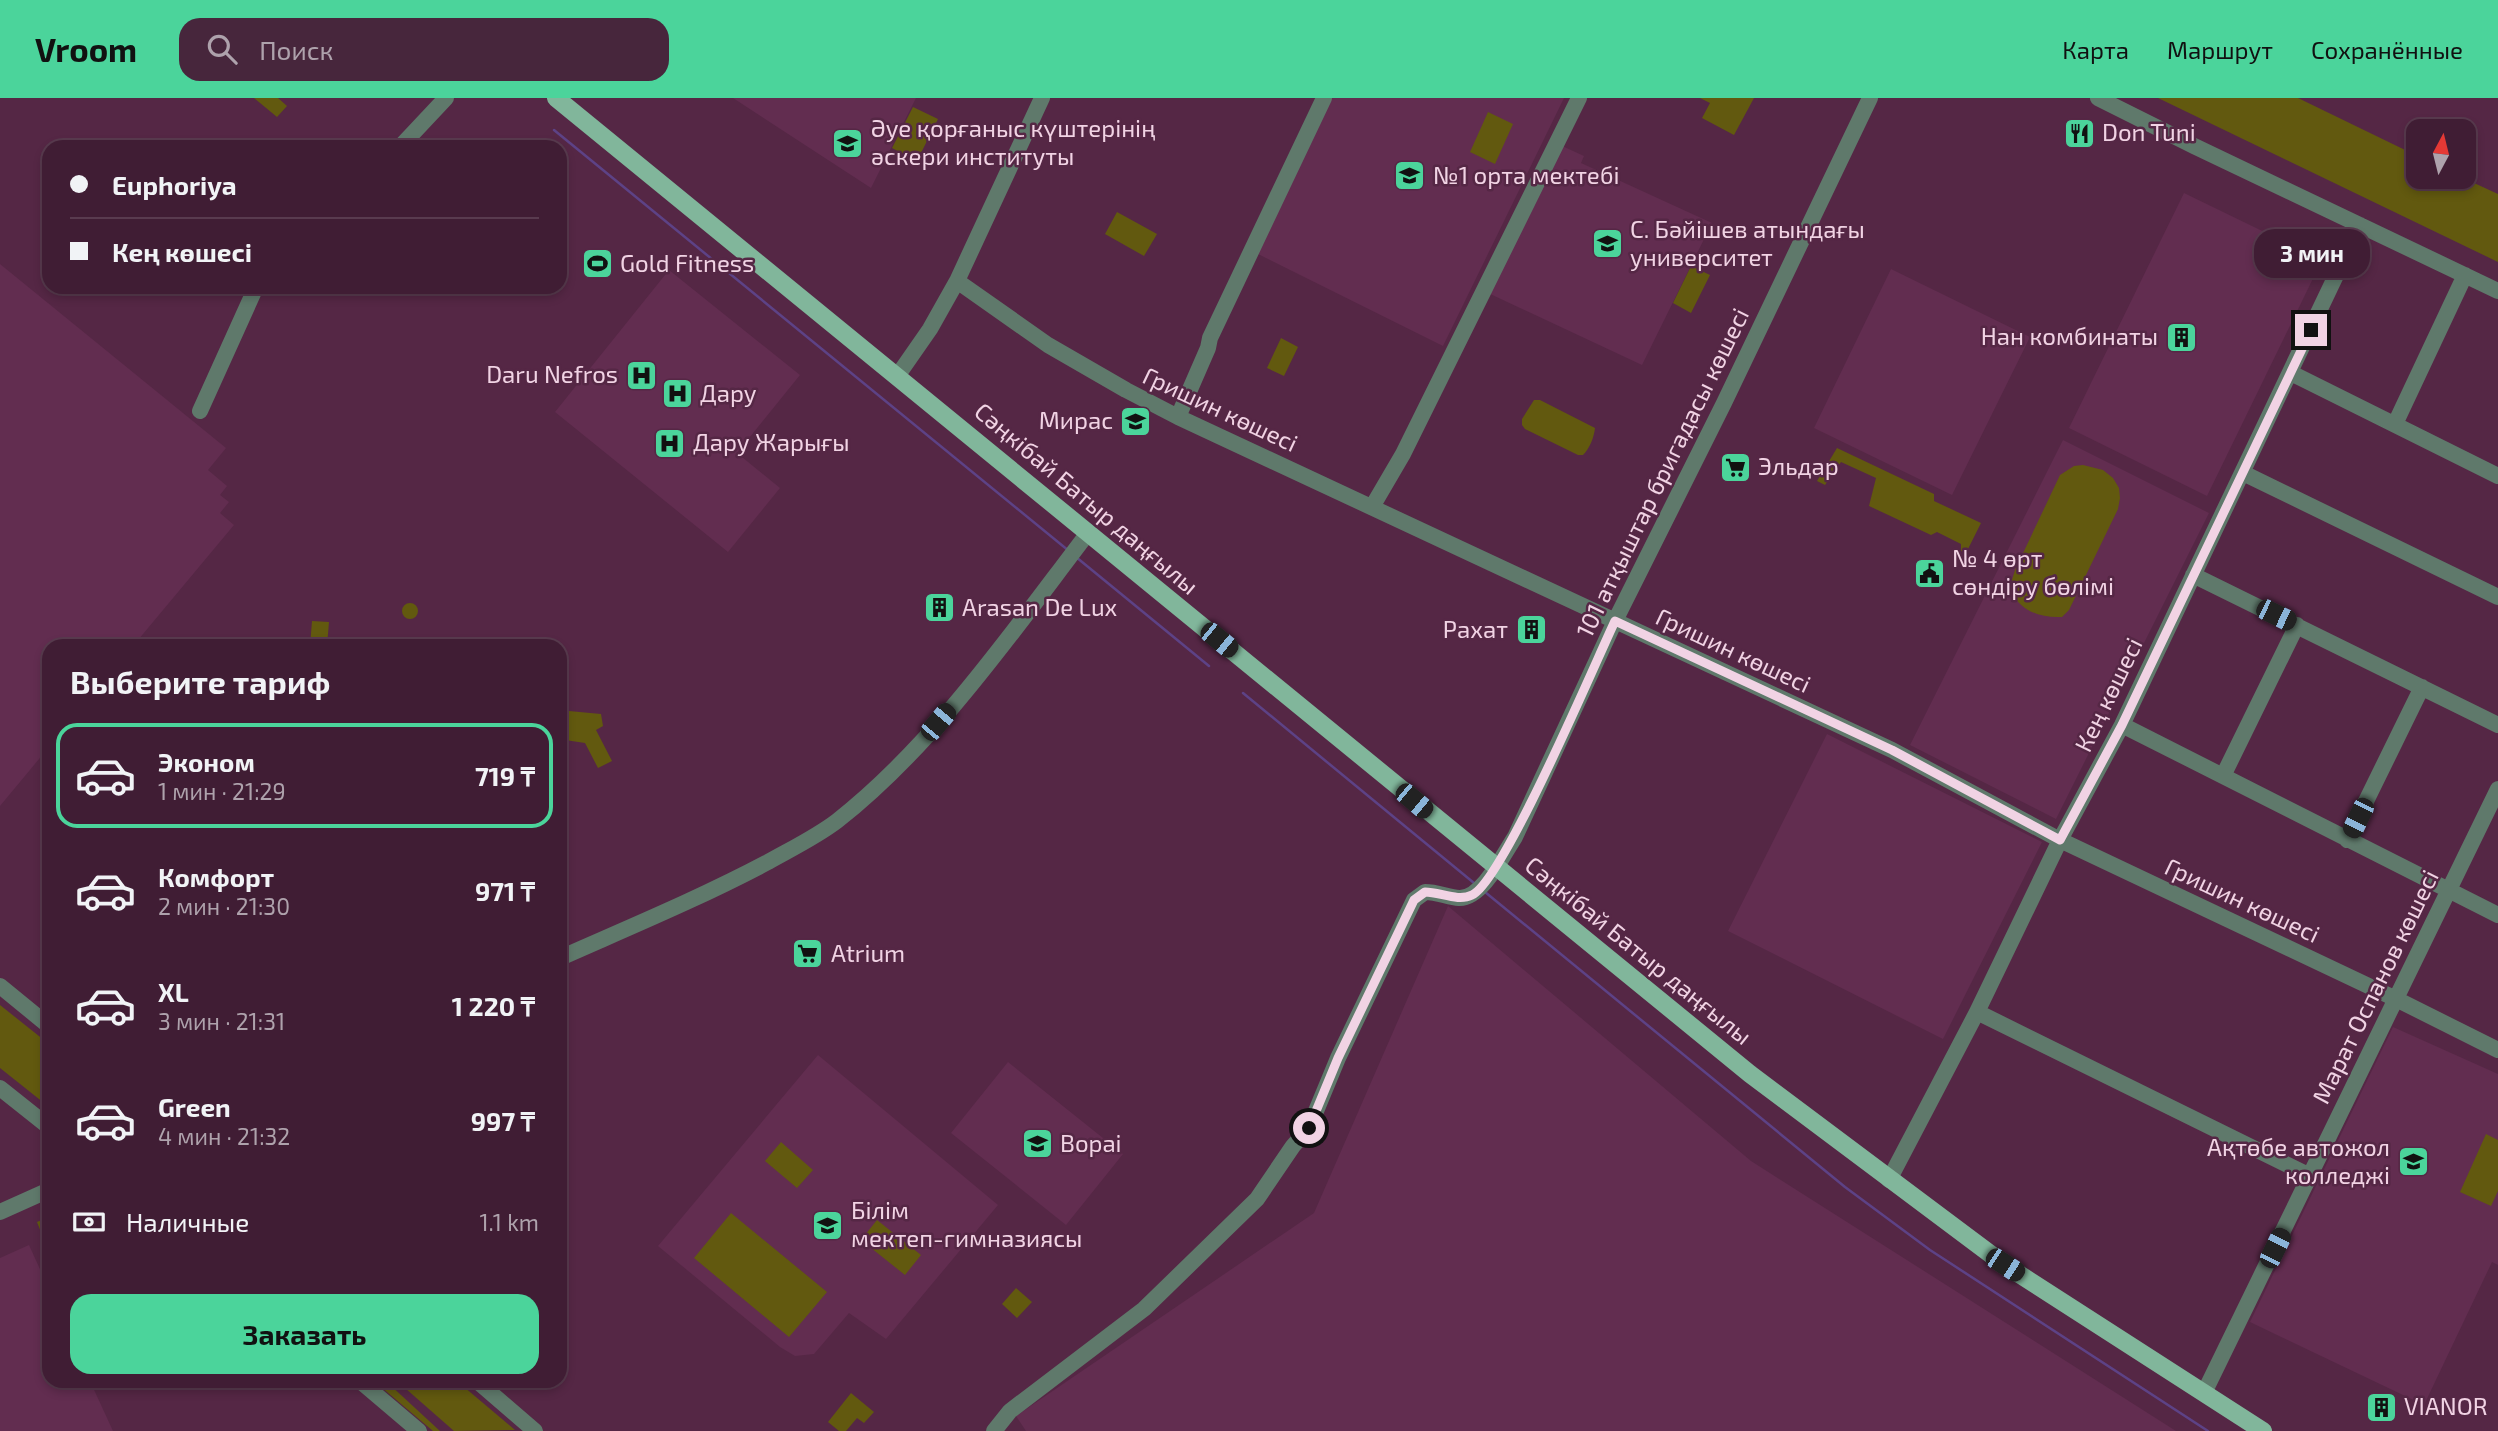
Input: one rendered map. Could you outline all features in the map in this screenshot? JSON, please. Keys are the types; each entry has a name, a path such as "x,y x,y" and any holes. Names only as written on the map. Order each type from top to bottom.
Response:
{"main road":[{"name":"Сәңкібай Батыр даңғылы","path":"556,98 1088,533 1487,879 2005,1265 2263,1431"}],"street":[{"path":"407,140 446,98"},
{"path":"898,375 930,329 957,281 1042,98"},
{"path":"1178,417 1210,338 1324,98"},
{"path":"1372,507 1403,454 1579,98"},
{"name":"101 атқыштар бригадасы көшесі","path":"1487,879 1515,837 1615,621 1724,403 1870,98"},
{"path":"2098,98 2498,291"},
{"name":"Кең көшесі","path":"1889,1180 1977,1012 2060,840 2122,725 2360,225"},
{"path":"2395,424 2465,275"},
{"name":"Гришин көшесі","path":"957,281 1048,345 1178,417 1892,750 2060,840 2498,1050"},
{"path":"200,411 253,294"},
{"path":"2291,373 2498,476"},
{"path":"2243,472 2498,597"},
{"path":"567,955 729,883 836,822 879,785 922,742 1088,533"},
{"path":"2193,575 2498,725"},
{"path":"2223,776 2297,625"},
{"path":"2347,840 2422,687"},
{"path":"2122,725 2498,915"},
{"name":"Марат Оспанов көшесі","path":"2204,1393 2498,789"},
{"path":"994,1431 1010,1411 1144,1310 1257,1199 1293,1146 1309,1128 1338,1058 1414,900 1425,892 1459,898 1472,896 1487,879"},
{"path":"0,986 42,1020"},
{"path":"1977,1012 2310,1176"},
{"path":"0,1088 42,1121"},
{"path":"0,1212 42,1193"},
{"path":"368,1388 419,1431"},
{"path":"485,1388 535,1431"}],"shaded area":[{"path":"254,98 278,98 287,106 277,117"},
{"name":"Әуе қорғаныс күштерінің әскери институты","path":"733,98 916,98 871,188"},
{"name":"№1 орта мектебі","path":"1332,98 1564,98 1443,346 1256,253"},
{"path":"1700,98 1754,98 1734,135 1702,118 1710,103"},
{"path":"2158,98 2298,98 2406,150 2406,189 2476,189 2476,184 2498,194 2498,262"},
{"path":"913,107 938,119 917,161 892,148"},
{"path":"1488,112 1513,124 1495,164 1470,152"},
{"name":"С. Бәйішев атындағы университет","path":"1560,145 1584,156 1581,163 1712,223 1642,365 1488,293"},
{"path":"2184,193 2322,260 2207,496 2069,428"},
{"path":"1117,212 1157,234 1144,256 1105,234"},
{"path":"0,264 226,448 208,470 227,486 220,495 229,502 220,513 234,525 139,639 42,639 42,755 0,806"},
{"path":"1691,266 1710,275 1691,313 1673,303"},
{"path":"1891,269 2030,337 1952,495 1814,428"},
{"name":"Дару","path":"669,270 800,375 737,453 780,488 728,552 555,412"},
{"path":"1281,338 1298,347 1284,376 1267,368"},
{"path":"1534,400 1540,400 1595,428 1588,449 1583,455 1525,429 1522,419"},
{"path":"2063,440 2209,513 2056,819 1910,745"},
{"path":"1837,448 1934,494 1934,501 1981,523 1966,553 1961,551 1961,544 1937,532 1931,535 1869,506 1876,478 1841,462 1825,485 1817,481"},
{"path":"2083,465 2103,470 2113,478 2119,488 2118,509 2069,610 2062,617 2040,615 2016,600 2012,594 2011,583 2060,475 2074,466"},
{"path":"407,603 413,603 418,611 416,617 407,619 402,614 402,608"},
{"path":"312,621 329,622 328,639 311,639"},
{"path":"569,711 601,714 603,726 596,730 612,761 598,768 585,743 567,740"},
{"path":"1827,734 2042,842 1943,1039 1728,931"},
{"path":"1448,906 1751,1161 2176,1431 1026,1431 1016,1416 1314,1213"},
{"path":"0,1005 42,1038 42,1101 0,1068"},
{"name":"Ақтөбе автожол колледжі","path":"2393,1027 2498,1074 2498,1265 2492,1262 2424,1405 2250,1322"},
{"name":"Білім мектеп-гимназиясы","path":"818,1055 998,1205 886,1339 849,1313 814,1354 795,1356 780,1347 658,1246"},
{"name":"Bopai","path":"1008,1062 1123,1154 1066,1225 951,1133"},
{"path":"2486,1134 2498,1140 2498,1191 2491,1206 2460,1192"},
{"path":"781,1142 813,1170 797,1188 765,1161"},
{"path":"731,1213 827,1292 789,1337 694,1258"},
{"path":"42,1220 42,1235 37,1222"},
{"path":"877,1220 921,1255 905,1275 861,1240"},
{"path":"29,1245 42,1274 42,1388 93,1388 113,1431 0,1431 0,1258"},
{"path":"1016,1288 1032,1302 1017,1318 1002,1304"},
{"path":"382,1388 393,1388 440,1431 433,1431"},
{"path":"405,1388 465,1388 515,1430 454,1431"},
{"path":"851,1393 874,1412 864,1423 857,1418 846,1431 839,1431 828,1422"}],"waterway":[{"path":"554,130 566,140"},
{"path":"567,141 1069,551"},
{"path":"1076,557 1209,666"},
{"path":"1243,693 1474,883"},
{"path":"1485,892 1845,1187 1930,1250 2208,1431"}],"place":[{"name":"Don Tuni","path":"2079,133"},
{"name":"Әуе қорғаныс күштерінің әскери институты","path":"848,143"},
{"name":"№1 орта мектебі","path":"1410,176"},
{"name":"С. Бәйішев атындағы университет","path":"1607,244"},
{"name":"Gold Fitness","path":"597,264"},
{"name":"Нан комбинаты","path":"2181,337"},
{"name":"Daru Nefros","path":"641,375"},
{"name":"Дару","path":"677,394"},
{"name":"Мирас","path":"1136,421"},
{"name":"Дару Жарығы","path":"670,443"},
{"name":"Эльдар","path":"1735,467"},
{"name":"№ 4 өрт сөндіру бөлімі","path":"1929,573"},
{"name":"Arasan De Lux","path":"939,608"},
{"name":"Рахат","path":"1531,630"},
{"name":"Atrium","path":"808,954"},
{"name":"Bopai","path":"1037,1144"},
{"name":"Ақтөбе автожол колледжі","path":"2413,1162"},
{"name":"Білім мектеп-гимназиясы","path":"828,1225"},
{"name":"VIANOR","path":"2381,1407"}],"route":[{"path":"1309,1128 1338,1058 1414,900 1425,892 1459,898 1472,896 1487,880 1515,837 1615,621 1892,750 2060,840 2122,725 2311,330"}]}
